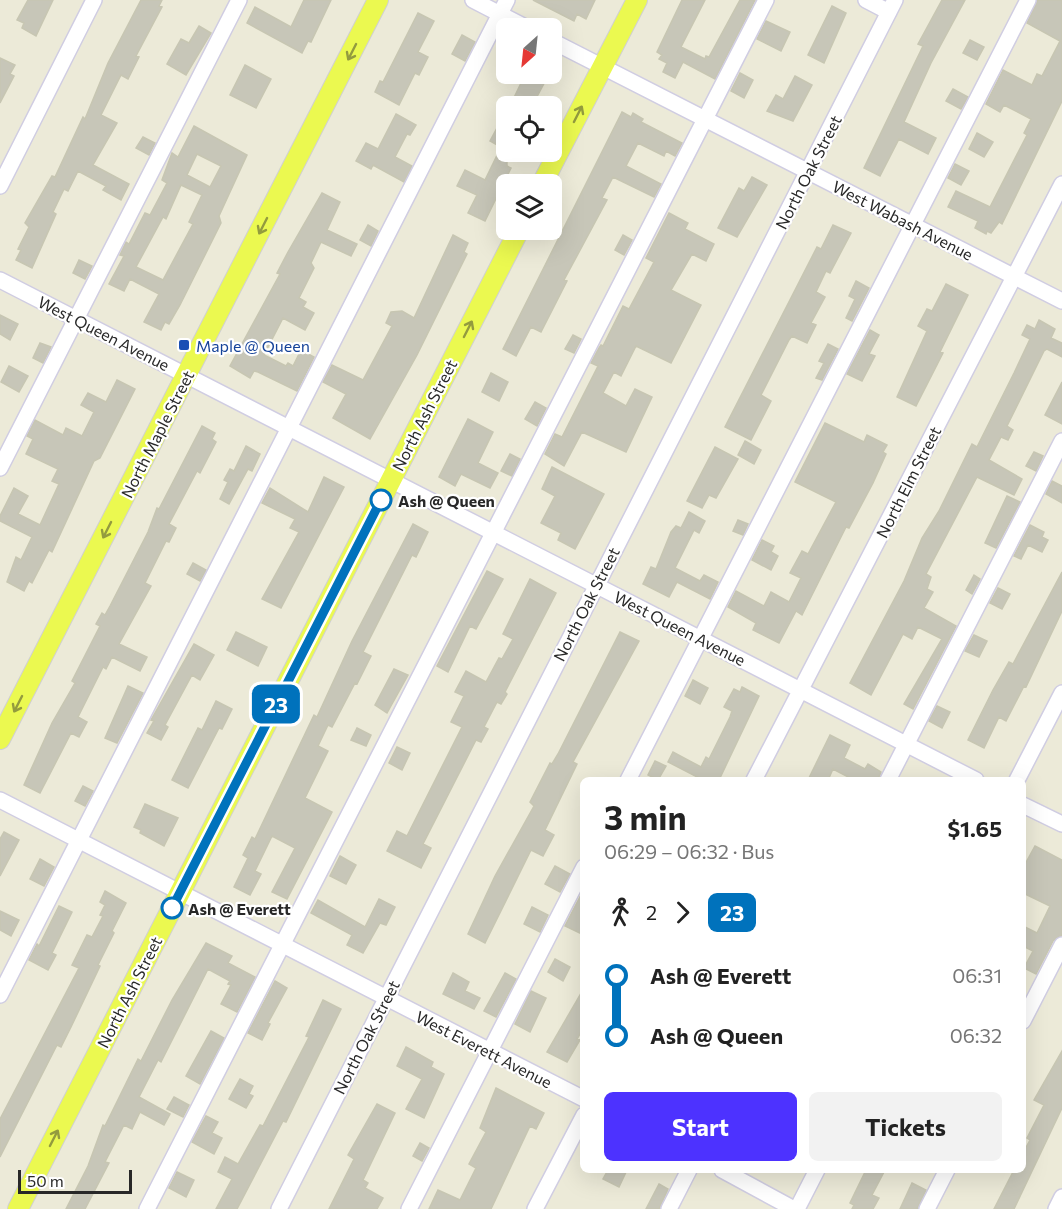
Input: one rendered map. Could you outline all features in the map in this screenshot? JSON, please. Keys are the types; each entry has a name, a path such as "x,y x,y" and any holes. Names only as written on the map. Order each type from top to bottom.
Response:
{"main road":[{"name":"North Maple Street","path":"0,740 378,0"},
{"path":"547,174 637,0"},
{"name":"North Ash Street","path":"18,1209 514,240"}],"street":[{"path":"0,186 94,0"},
{"path":"0,468 239,0"},
{"path":"472,0 508,18"},
{"path":"0,995 507,0"},
{"path":"147,1209 492,531 766,0"},
{"path":"866,0 892,6"},
{"path":"630,777 1028,0"},
{"name":"North Oak Street","path":"279,1209 892,6"},
{"name":"West Wabash Avenue","path":"562,46 1062,301"},
{"name":"North Elm Street","path":"756,777 1062,184"},
{"name":"West Queen Avenue","path":"0,280 970,777"},
{"path":"890,777 1062,441"},
{"path":"1019,777 1062,693"},
{"name":"West Everett Avenue","path":"0,800 580,1097"},
{"path":"1026,806 1062,824"},
{"path":"409,1209 580,875"},
{"path":"1026,1015 1062,945"},
{"path":"535,1209 580,1123"},
{"path":"669,1209 687,1173"},
{"path":"728,1173 795,1209 815,1173"},
{"path":"927,1209 945,1173"},
{"path":"1056,1209 1062,1197"}],"building":[{"path":"28,0 53,0 36,36 22,28 24,23 17,20"},
{"path":"141,0 162,0 159,6 162,7 136,56 139,57 128,79 121,75 101,115 117,123 93,165 129,184 121,200 103,190 106,186 78,171 68,191 64,189 53,212 56,214 32,268 16,260 21,250 18,249 29,227 25,223 52,176 55,177 83,117 85,119 108,63"},
{"path":"304,0 331,0 311,42 308,41 302,53 247,23 255,7 291,27"},
{"path":"533,0 595,0 586,19 577,14 574,21"},
{"path":"682,0 705,0 681,47 705,59 706,56 709,57 740,0 755,0 715,79 683,62 675,78 663,72 667,63 659,59 662,55 657,52"},
{"path":"942,0 965,0 931,63 904,122 936,138 928,154 899,139 880,176 864,168 923,46 918,44"},
{"path":"1038,0 1062,0 1062,101 1002,224 999,222 991,233 987,231 986,234 975,228 978,221 948,207 956,191 990,207 1027,135 1024,133 1031,119 1004,105 1000,112 986,104 1003,70 1032,85 1037,74 1042,76 1060,41 1027,23"},
{"path":"832,6 846,13 824,63 808,55"},
{"path":"418,13 434,21 418,52 428,57 419,75 415,73 399,105 375,92 380,81 383,82"},
{"path":"766,21 790,32 781,51 757,39"},
{"path":"199,26 211,33 186,75 167,64 181,39 189,43"},
{"path":"462,35 475,42 465,61 452,54"},
{"path":"970,40 984,47 977,60 963,53"},
{"path":"0,58 15,65 10,74 14,76 0,103"},
{"path":"245,65 271,79 256,108 230,95"},
{"path":"740,73 753,80 744,98 731,91"},
{"path":"795,76 812,85 793,121 767,111 776,95 783,99"},
{"path":"521,84 544,84 537,96 515,96"},
{"path":"953,89 968,97 961,109 946,101"},
{"path":"622,112 631,117 633,113 643,119 641,122 682,143 675,156 666,151 664,156 638,143 626,166 661,184 654,197 613,177 602,198 607,200 564,280 567,281 541,332 531,327 516,356 503,349 558,240 562,240 562,231"},
{"path":"396,114 416,125 410,135 407,134 395,157 412,166 404,182 373,165 371,169 356,161 366,143 378,149"},
{"path":"194,126 247,155 219,216 221,223 180,305 169,324 165,322 161,330 144,322 159,294 130,279 124,291 109,284 124,256 120,255 126,242 129,244 145,213 150,215 167,183 162,180 172,153 178,157","holes":["197,154 221,166 210,187 187,175","181,185 202,195 189,222 193,224 163,280 136,267 163,217 166,219"]},
{"path":"496,130 496,144 490,141"},
{"path":"977,133 993,142 984,157 969,149"},
{"path":"143,137 155,143 149,155 136,148"},
{"path":"496,157 496,162 507,162 507,166 511,168 508,174 496,174 496,199 485,221 468,213 477,195 457,186 465,170 485,180"},
{"path":"955,164 969,171 961,185 948,178"},
{"path":"752,177 767,185 737,237 718,228 739,188 744,191"},
{"path":"322,193 340,202 327,230 357,244 351,256 321,242 311,263 314,268 299,298 306,302 303,307 314,313 305,330 283,318 264,355 286,366 288,363 293,366 301,350 314,357 297,391 258,372 254,371 250,378 230,366 280,274 277,273 288,252"},
{"path":"669,213 688,223 685,229 714,244 706,261 692,254 671,290 701,305 671,363 636,346 621,376 614,372 603,393 626,406 635,389 652,397 626,452 582,432 564,466 545,454 555,434 562,437 598,366 591,363 601,345 603,346 623,306 629,309 654,262 646,258"},
{"path":"368,225 378,231 371,246 360,240"},
{"path":"833,225 851,233 830,273 826,271 816,292 825,297 811,323 816,325 807,343 792,336 789,340 761,395 771,401 751,440 725,427 817,247 821,249"},
{"path":"453,235 468,243 464,252 467,254 417,355 370,439 333,418 346,394 323,382 332,365 363,380 392,326 386,323 391,312 402,311 414,318"},
{"path":"623,235 632,240 624,255 615,250"},
{"path":"79,260 92,266 85,279 73,273"},
{"path":"856,281 869,288 852,321 846,318 855,299 849,296"},
{"path":"946,284 968,295 940,352 943,353 916,406 897,397 927,331 918,326 927,309 932,311"},
{"path":"0,315 18,324 10,340 0,334"},
{"path":"1039,320 1055,329 1051,338 1062,343 1062,357 1047,349 1044,351 1007,426 1013,430 1008,440 1001,437 989,460 1022,479 1014,495 977,477 926,574 931,577 927,589 933,592 924,608 956,626 913,709 904,704 942,639 918,627 912,639 903,634 871,695 850,683 904,581 922,538 939,511 972,444 977,447 1014,373 1030,339 1022,335 1027,325 1035,329"},
{"path":"870,330 879,335 869,354 875,356 862,381 847,374"},
{"path":"573,335 581,339 574,353 565,349"},
{"path":"40,343 51,347 43,363 33,358"},
{"path":"828,344 838,349 822,380 816,378 824,363 819,361"},
{"path":"9,366 28,376 19,392 1,382"},
{"path":"491,373 508,382 499,401 482,392"},
{"path":"117,380 135,389 100,458 94,461 52,552 49,550 32,583 29,581 24,591 7,582 16,557 21,560 32,537 0,521 0,516 14,488 28,496 18,514 40,525 59,484 52,481 58,469 26,454 33,439 27,436 35,420 63,435 66,428 82,436 94,412 81,405 88,393 106,402"},
{"path":"1062,382 1062,424 1045,415"},
{"path":"535,402 546,408 537,426 525,419"},
{"path":"468,419 493,432 478,463 498,473 490,488 461,474 455,486 439,477"},
{"path":"825,423 864,442 867,435 887,445 883,452 886,454 873,483 849,528 846,527 802,615 796,611 779,643 753,630 756,623 728,607 736,591 764,606 771,592 789,602 801,578 790,573 802,551 808,554 836,502 795,482"},
{"path":"202,426 215,433 212,439 216,442 200,473 197,471 169,524 176,528 169,542 166,541 145,583 151,586 119,644 147,657 140,671 112,657 106,669 103,667 78,717 87,722 79,737 71,733 40,793 24,785 52,723 75,683 72,681 100,626 96,624 102,613 105,615 110,606 148,532 157,508 159,509"},
{"path":"745,441 761,450 754,464 738,455"},
{"path":"246,446 260,454 252,471 248,469 229,504 220,499 228,482 224,480 230,469 234,471"},
{"path":"715,447 738,459 716,498 709,495 702,508 687,501"},
{"path":"1034,452 1043,456 1036,471 1026,466"},
{"path":"510,454 520,459 512,476 501,471"},
{"path":"552,467 604,494 575,549 558,540 561,533 541,523 555,496 542,489"},
{"path":"324,477 344,487 281,608 262,599 299,532 290,528 295,519 262,503 270,488 308,512"},
{"path":"1052,481 1062,486 1062,503 1046,494"},
{"path":"1007,496 1020,502 996,548 985,543"},
{"path":"689,512 705,521 699,533 694,530 675,568 700,581 704,575 718,582 710,599 677,582 669,597 643,584 651,567 656,569 671,532 676,526 681,528"},
{"path":"738,520 748,524 743,535 733,531"},
{"path":"413,524 428,532 416,557 412,555 363,652 371,656 357,684 355,683 332,727 328,725 318,746 328,751 305,798 332,812 287,899 272,892 295,848 272,836 255,871 261,874 250,895 234,887 248,858 243,855 252,837 255,839 314,715 317,717 352,641"},
{"path":"1030,525 1044,532 1042,537 1048,540 1042,552 1028,545 1021,559 1014,556"},
{"path":"762,540 774,546 771,552 778,556 771,570 752,560"},
{"path":"193,563 206,570 200,581 187,574"},
{"path":"487,571 503,579 476,629 470,626 448,672 437,666"},
{"path":"1062,572 1062,611 1026,687 1024,686 1006,721 999,717 984,748 968,740 993,690 1009,662 1013,664"},
{"path":"974,575 980,579 972,594 966,590"},
{"path":"530,579 556,593 505,692 507,694 501,704 497,702 484,727 488,729 481,742 476,740 423,844 431,848 421,868 387,851 397,831 407,836 462,727 451,722 464,696 455,692 466,671 486,682 499,658 502,659 513,639 503,634"},
{"path":"998,588 1010,594 1002,609 990,603"},
{"path":"236,632 267,647 258,666 227,650"},
{"path":"620,632 639,641 573,762 577,764 545,830 554,835 543,856 531,850 485,943 468,934 495,876 534,806 530,802 550,763 552,764 558,754"},
{"path":"974,635 987,641 979,657 965,651"},
{"path":"194,644 214,655 200,680 192,675 165,725 168,727 161,740 147,733 154,721 151,720"},
{"path":"394,669 408,675 387,713 375,705"},
{"path":"693,680 708,688 700,704 685,696"},
{"path":"128,686 143,693 117,743 105,738"},
{"path":"742,687 759,696 720,777 697,777 668,762 673,752 701,767 706,757 709,759 730,717 732,711 724,707 734,689 740,692"},
{"path":"216,701 232,709 222,729 219,728 188,788 172,780 198,728 202,730"},
{"path":"937,706 950,712 942,728 929,721"},
{"path":"357,728 371,735 366,746 351,740"},
{"path":"830,735 850,745 844,758 865,769 868,764 881,772 879,777 848,777 833,769 829,777 809,777"},
{"path":"397,747 410,753 402,770 389,763"},
{"path":"655,761 666,766 660,777 648,775"},
{"path":"83,786 93,791 85,806 75,801"},
{"path":"145,804 178,818 164,846 140,833 141,830 134,827"},
{"path":"4,832 19,840 0,876 0,839"},
{"path":"1035,846 1062,860 1062,935 1053,941 1036,974 1026,969 1033,951 1026,948 1026,928 1037,933 1050,906 1026,894 1026,862"},
{"path":"340,856 356,865 346,884 330,876"},
{"path":"40,859 54,867 44,886 30,879"},
{"path":"555,866 570,874 560,892 545,884"},
{"path":"105,891 126,903 71,1027 61,1047 57,1045 0,1157 0,1119 79,968 72,965 87,935 92,937 103,916 100,915 105,905 100,902"},
{"path":"580,897 580,933 565,926"},
{"path":"379,899 395,907 386,925 380,923 363,953 347,945 352,935 311,913 318,900 365,927"},
{"path":"59,906 72,912 52,953 56,955 48,970 29,960 37,944 39,946"},
{"path":"532,907 548,915 540,932 524,924"},
{"path":"0,911 19,920 11,936 0,930"},
{"path":"206,943 232,956 228,963 255,977 237,1012 221,1004 231,985 228,984 230,981 208,969 161,1062 158,1060 139,1097 170,1114 164,1125 140,1112 132,1129 124,1125 105,1162 109,1163 85,1209 66,1209 88,1166 103,1125 105,1126 138,1059 141,1061 172,1000"},
{"path":"555,959 570,967 563,981 548,972"},
{"path":"453,973 469,982 465,991 480,998 474,1009 443,994"},
{"path":"505,973 516,979 496,1017 484,1011"},
{"path":"275,981 287,988 268,1023 270,1024 262,1040 248,1033"},
{"path":"531,991 546,998 530,1032 515,1024"},
{"path":"580,995 580,1034 577,1039 580,1040 567,1062 547,1052"},
{"path":"323,1000 341,1009 286,1122 283,1121 237,1209 216,1209 232,1179 218,1172 225,1157 238,1164 260,1125 263,1126 309,1037 306,1036"},
{"path":"211,1031 224,1038 200,1084 186,1076"},
{"path":"406,1047 433,1062 431,1067 444,1074 424,1118 406,1109 422,1079 397,1066"},
{"path":"1062,1051 1062,1108 1014,1209 994,1209 1012,1173 1026,1173 1026,1147 1030,1140 1027,1138 1044,1105 1034,1100"},
{"path":"240,1079 253,1086 249,1094 253,1096 246,1108 229,1099"},
{"path":"496,1088 544,1113 536,1129 530,1126 491,1209 429,1209 438,1190 460,1200 476,1168 469,1164 486,1132 480,1128"},
{"path":"174,1097 189,1105 183,1117 167,1109"},
{"path":"377,1104 395,1113 363,1180 368,1183 365,1188 383,1198 377,1209 329,1209 354,1159 348,1155"},
{"path":"206,1116 218,1122 212,1133 222,1138 214,1154 192,1142"},
{"path":"420,1143 429,1148 422,1161 413,1156"},
{"path":"177,1172 194,1180 186,1197 169,1188"},
{"path":"606,1173 626,1173 619,1187 603,1179"},
{"path":"865,1173 883,1173 872,1195 879,1198 873,1209 852,1209 854,1205 850,1203"},
{"path":"912,1183 926,1190 917,1209 900,1209"},
{"path":"659,1184 668,1189 659,1209 646,1209"}],"bus line":[{"name":"23","path":"172,908 381,500"}],"place":[{"name":"Maple @ Queen","path":"184,345"},
{"name":"Ash @ Queen","path":"381,500"},
{"name":"Ash @ Everett","path":"172,908"}]}
